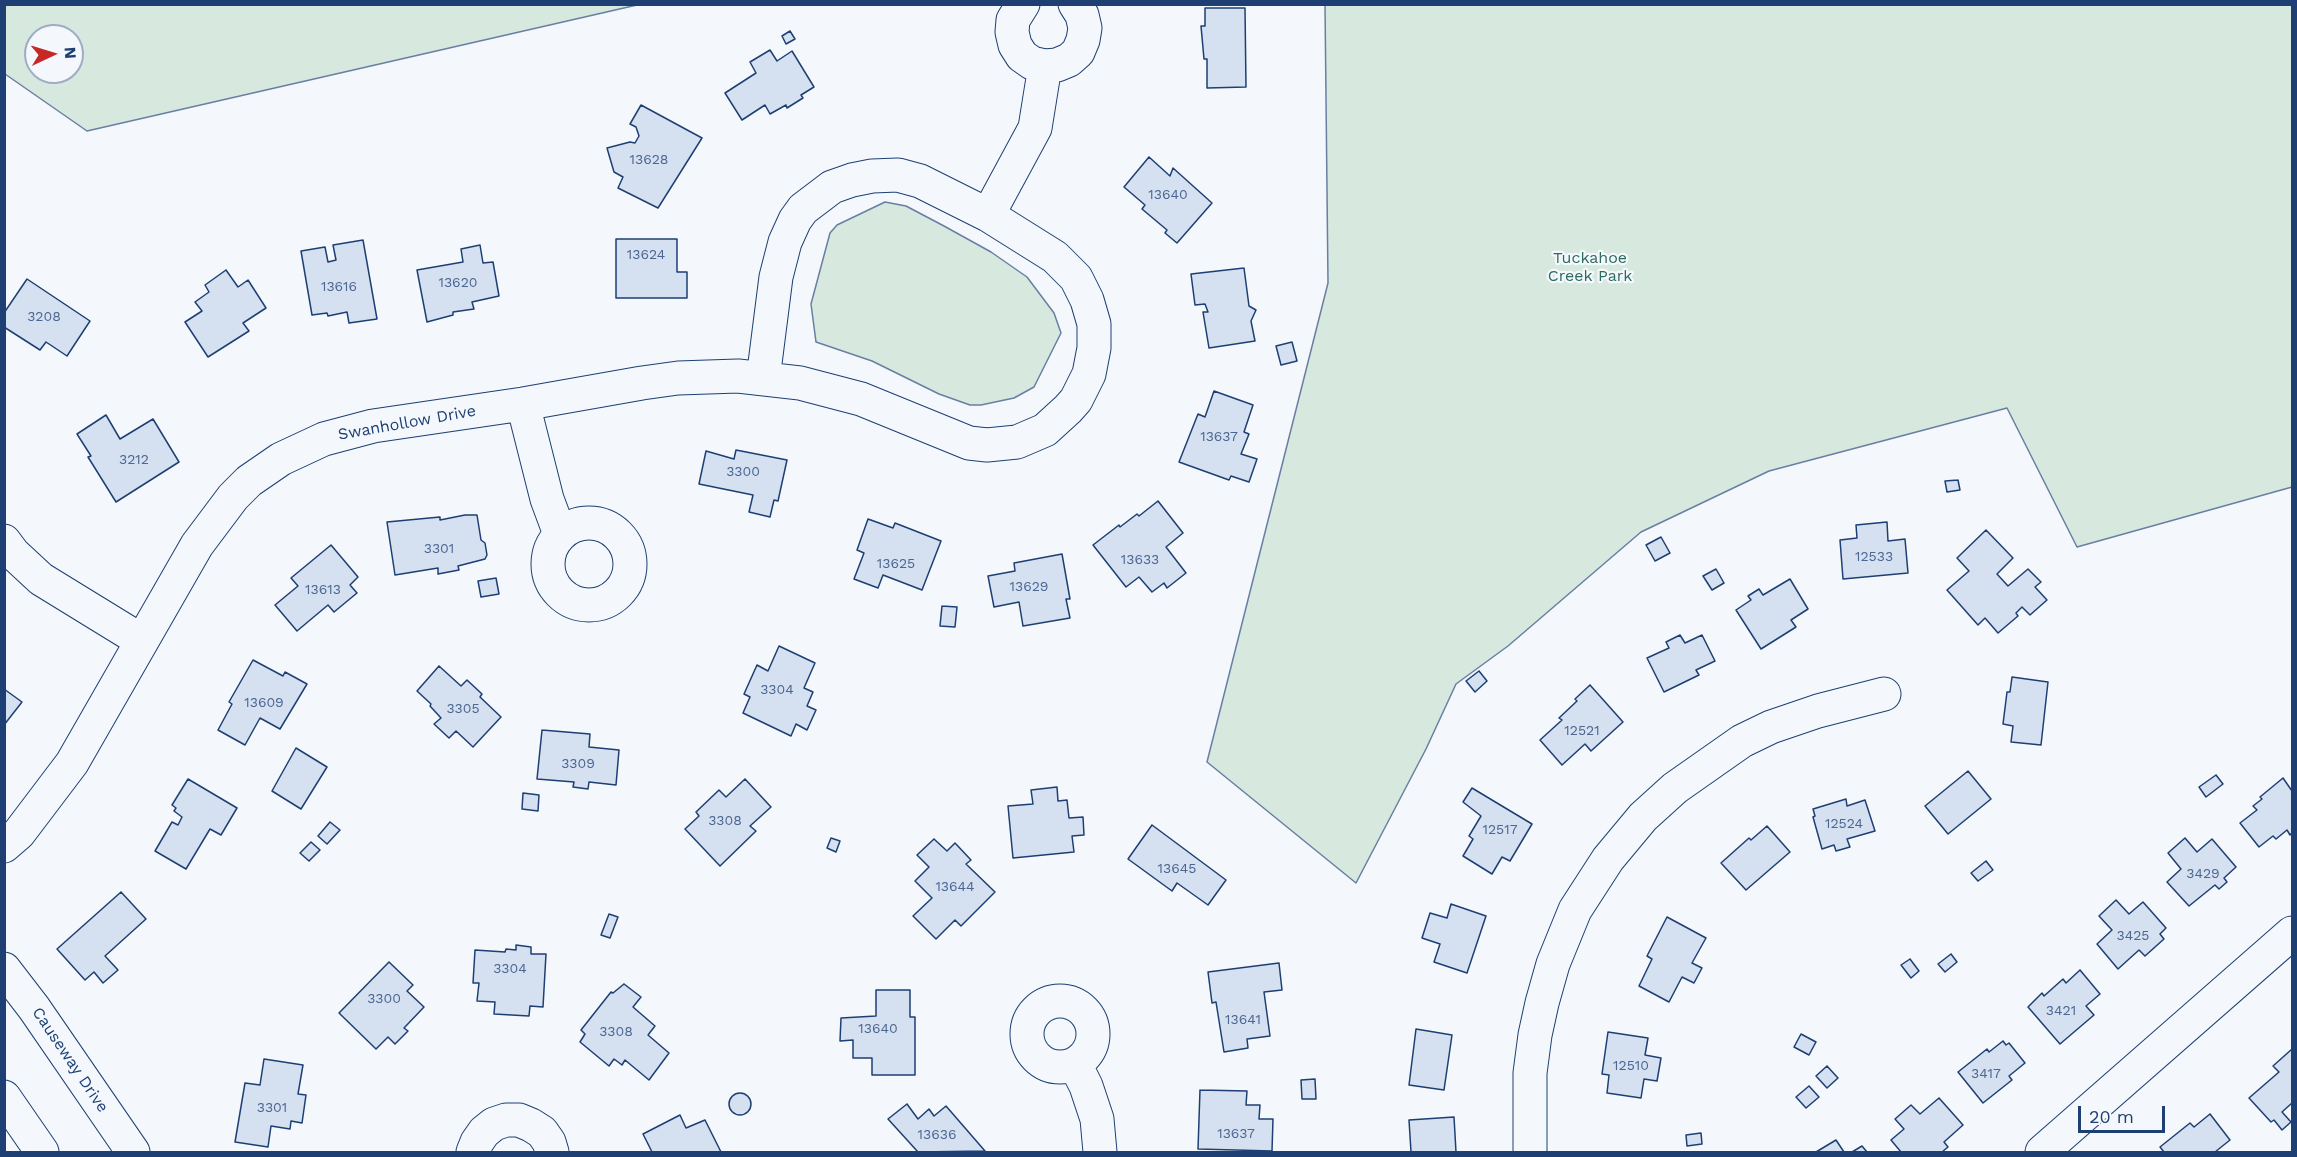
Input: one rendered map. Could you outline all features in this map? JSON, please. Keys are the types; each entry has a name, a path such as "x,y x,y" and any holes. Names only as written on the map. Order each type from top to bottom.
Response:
{"street":[{"path":"1023,4 1013,20 1012,32 1015,45 1022,56 1032,63 1045,66 1057,65 1069,60 1078,52 1083,40 1084,21 1075,4"},
{"path":"988,215 1035,128 1045,66"},
{"name":"Swanhollow Drive","path":"4,846 19,833 72,763 196,545 232,496 281,459 324,439 373,426 678,378 738,376 800,383 861,399 969,443 987,445 1017,442 1045,430 1072,405 1089,374 1094,348 1094,324 1088,300 1076,278 1055,257 988,215 920,181 898,175 872,176 832,187 803,209 785,242 776,278 764,378"},
{"path":"523,404 547,499 560,534"},
{"path":"4,542 41,579 142,641"},
{"path":"1530,1152 1530,1073 1542,1003 1553,964 1575,910 1608,859 1643,816 1675,788 1742,741 1818,711 1884,694"},
{"path":"2042,1152 2292,933"},
{"name":"Causeway Drive","path":"4,969 34,1008 133,1152"},
{"path":"1075,1064 1086,1086 1096,1119 1100,1152"},
{"path":"4,1097 42,1152"},
{"path":"473,1152 484,1132 494,1124 506,1120 519,1120 542,1132 552,1152"}],"green space":[{"path":"5,4 637,4 637,5 87,131 5,74"},
{"name":"Tuckahoe Creek Park","path":"1325,5 2292,5 2292,487 2077,547 2007,408 1769,471 1641,532 1508,646 1456,684 1426,749 1356,883 1207,762 1328,283"},
{"path":"885,202 906,206 944,226 991,252 1027,277 1054,313 1061,333 1034,387 1014,398 970,405 939,394 872,361 816,342 811,304 830,233 837,225"}],"building":[{"path":"1205,8 1245,8 1246,87 1207,88 1207,59 1204,59 1201,26 1205,26"},
{"path":"790,31 795,39 786,44 782,36"},
{"path":"770,50 777,61 792,51 814,87 801,95 803,98 787,108 786,105 770,114 765,105 742,120 725,93 756,73 750,62"},
{"path":"641,105 702,138 658,208 618,188 623,177 614,172 607,148 630,142 635,143 639,136 636,127 630,124"},
{"path":"1149,157 1170,176 1173,168 1212,203 1177,243 1165,233 1167,230 1142,209 1145,205 1124,187"},
{"path":"616,239 677,239 677,272 687,272 687,298 616,298"},
{"path":"363,240 377,319 349,323 347,312 328,316 327,313 312,315 301,251 325,247 328,262 336,260 333,245"},
{"path":"480,245 483,263 493,262 499,296 472,302 474,309 453,312 453,315 427,322 417,270 463,262 461,249"},
{"path":"1244,268 1249,306 1256,310 1251,321 1255,341 1209,348 1203,312 1208,312 1205,304 1195,305 1191,274"},
{"path":"226,270 238,287 248,280 266,308 243,323 249,331 208,357 185,322 202,311 195,302 209,292 205,285"},
{"path":"27,279 90,321 67,356 46,342 40,350 4,327 4,313"},
{"path":"1292,342 1297,361 1281,365 1276,346"},
{"path":"1214,391 1253,405 1244,432 1249,434 1241,454 1257,459 1249,482 1231,476 1229,480 1179,462 1198,414 1205,417"},
{"path":"106,415 120,439 153,419 179,462 116,502 88,457 91,456 77,434"},
{"path":"736,450 787,460 778,501 774,500 770,517 749,512 753,495 699,484 706,451 734,459"},
{"path":"1958,480 1960,490 1947,492 1945,481"},
{"path":"1158,501 1183,533 1166,547 1186,573 1167,588 1164,583 1152,592 1139,577 1126,587 1093,545 1119,525 1120,527 1137,514 1139,516"},
{"path":"477,515 481,540 485,543 487,555 485,559 458,566 459,570 438,574 438,568 395,575 387,522 440,517 440,520"},
{"path":"868,519 893,528 895,523 941,541 922,590 883,575 878,588 854,579 864,553 857,550"},
{"path":"1887,522 1888,541 1905,539 1908,573 1843,579 1840,540 1857,538 1856,525"},
{"path":"1986,530 2013,558 1997,574 2008,586 2028,569 2041,582 2035,587 2047,600 2030,615 2022,607 2016,613 2018,616 1998,633 1985,618 1978,625 1947,590 1969,571 1957,558"},
{"path":"1661,537 1670,553 1655,561 1646,545"},
{"path":"331,545 358,577 350,585 357,593 334,612 328,605 297,631 275,605 298,586 291,578"},
{"path":"1062,554 1070,599 1066,599 1070,618 1023,626 1019,602 994,607 988,576 1015,571 1014,563"},
{"path":"1716,569 1724,583 1712,590 1703,576"},
{"path":"496,578 499,594 481,597 478,581"},
{"path":"1790,579 1808,609 1791,620 1796,627 1761,649 1736,610 1751,600 1748,596 1759,589 1763,595"},
{"path":"942,606 957,607 955,627 940,626"},
{"path":"1680,635 1685,643 1702,635 1715,661 1696,670 1699,675 1664,692 1647,658 1669,648 1666,642"},
{"path":"779,646 815,663 804,688 813,692 807,706 816,710 807,730 796,724 791,736 743,713 750,697 744,694 757,665 768,671"},
{"path":"253,660 283,676 285,672 307,684 280,729 260,718 245,745 218,730 232,704 229,702"},
{"path":"439,666 461,686 467,680 482,694 480,697 501,717 473,747 456,731 449,738 434,724 441,718 430,706 431,704 417,691"},
{"path":"1479,671 1487,681 1475,692 1466,681"},
{"path":"2012,677 2048,682 2041,745 2011,742 2013,726 2003,724 2007,692 2010,692"},
{"path":"1590,685 1623,722 1591,751 1585,744 1562,765 1540,740 1562,720 1559,718"},
{"path":"4,689 22,702 4,725"},
{"path":"542,730 590,734 589,747 619,750 616,785 589,782 588,789 573,787 574,782 537,779"},
{"path":"296,748 327,767 301,809 272,791"},
{"path":"1968,771 1991,799 1948,834 1925,806"},
{"path":"2216,775 2223,784 2206,797 2199,787"},
{"path":"2283,778 2292,791 2292,833 2290,835 2287,830 2276,839 2273,836 2259,847 2240,823 2257,810 2253,806 2262,799 2260,797"},
{"path":"188,779 237,808 221,835 210,829 186,869 155,851 172,822 178,825 182,817 174,811 176,808 172,805"},
{"path":"745,779 771,807 750,826 756,831 720,866 685,829 699,816 696,812 719,790 726,797"},
{"path":"1057,787 1058,801 1067,800 1069,818 1083,817 1084,835 1072,836 1074,852 1013,858 1008,806 1033,804 1031,790"},
{"path":"1472,788 1532,824 1510,861 1502,857 1492,874 1463,856 1473,839 1469,836 1481,816 1463,802"},
{"path":"523,793 539,795 538,811 522,809"},
{"path":"1846,799 1847,806 1865,800 1875,831 1847,839 1850,847 1836,851 1834,845 1822,849 1813,809"},
{"path":"330,822 340,830 327,844 318,836"},
{"path":"1152,825 1226,880 1208,905 1177,883 1172,891 1128,859"},
{"path":"1767,826 1790,852 1746,890 1721,863 1749,838 1751,840"},
{"path":"831,838 840,841 836,852 827,848"},
{"path":"2185,838 2197,852 2212,839 2236,867 2224,878 2227,882 2219,889 2215,885 2189,906 2167,882 2181,869 2168,853"},
{"path":"934,839 947,851 955,843 971,860 966,864 995,892 961,926 955,920 936,939 913,916 932,898 915,881 929,867 917,855"},
{"path":"311,842 320,850 309,861 300,853"},
{"path":"1986,861 1993,870 1978,881 1971,873"},
{"path":"121,892 146,919 105,956 118,970 103,983 94,972 85,980 57,949"},
{"path":"2116,900 2129,914 2143,902 2166,928 2160,934 2164,939 2145,956 2139,950 2118,969 2097,944 2112,930 2099,916"},
{"path":"1451,904 1486,916 1467,973 1434,962 1440,944 1422,938 1430,913 1447,918"},
{"path":"609,914 618,917 610,938 601,935"},
{"path":"1667,917 1706,938 1692,963 1702,968 1694,983 1682,977 1669,1002 1639,986 1652,959 1647,956"},
{"path":"516,945 531,947 531,954 546,954 543,1007 530,1006 529,1016 494,1014 495,1002 477,1001 479,983 473,983 475,950 505,952 506,949 516,950"},
{"path":"1951,954 1957,962 1945,972 1938,964"},
{"path":"1910,959 1919,971 1911,978 1901,965"},
{"path":"389,962 413,985 407,991 424,1007 404,1028 408,1031 395,1044 388,1037 376,1049 339,1013"},
{"path":"1279,963 1282,990 1264,992 1270,1036 1247,1039 1248,1048 1224,1052 1216,1002 1212,1003 1208,972"},
{"path":"2080,970 2100,994 2086,1006 2094,1015 2060,1044 2028,1007 2042,993 2044,996 2063,979 2066,983"},
{"path":"624,984 641,997 633,1007 655,1026 648,1035 669,1053 649,1080 625,1060 622,1065 614,1059 609,1066 580,1042 585,1034 581,1030 611,992 613,993"},
{"path":"876,990 910,990 910,1017 915,1017 915,1075 872,1075 872,1058 853,1058 853,1040 840,1041 841,1018 876,1016"},
{"path":"1416,1029 1452,1035 1444,1090 1409,1085"},
{"path":"1608,1032 1648,1038 1645,1055 1661,1058 1657,1081 1644,1079 1641,1098 1607,1093 1609,1075 1602,1074"},
{"path":"1801,1034 1816,1042 1809,1055 1794,1047"},
{"path":"2003,1041 2006,1045 2009,1043 2025,1063 2009,1076 2012,1080 1983,1103 1958,1072 1987,1049 1989,1052"},
{"path":"2292,1049 2292,1103 2282,1112 2291,1122 2282,1130 2274,1120 2271,1122 2249,1098 2279,1072 2273,1066"},
{"path":"264,1059 303,1065 298,1094 306,1095 302,1123 291,1121 290,1129 271,1126 268,1147 235,1142 245,1083 260,1085"},
{"path":"1827,1066 1838,1078 1827,1088 1816,1076"},
{"path":"1315,1079 1316,1099 1302,1099 1301,1080"},
{"path":"1809,1086 1819,1097 1806,1108 1796,1097"},
{"path":"1200,1090 1247,1091 1246,1105 1260,1105 1259,1119 1273,1119 1272,1151 1198,1149"},
{"path":"740,1093 748,1096 751,1104 748,1112 740,1115 732,1112 729,1104 732,1096"},
{"path":"1939,1098 1963,1125 1944,1142 1948,1147 1942,1152 1901,1152 1891,1140 1904,1129 1895,1119 1911,1105 1920,1114"},
{"path":"907,1104 918,1119 929,1109 934,1116 946,1106 985,1151 918,1152 888,1119"},
{"path":"2210,1114 2230,1140 2215,1152 2164,1152 2160,1147 2190,1123 2194,1127"},
{"path":"680,1115 686,1128 705,1120 721,1152 652,1152 643,1134"},
{"path":"1454,1117 1456,1152 1411,1152 1409,1120"},
{"path":"1701,1133 1702,1144 1687,1146 1686,1135"},
{"path":"1836,1140 1844,1152 1816,1152"},
{"path":"1862,1146 1867,1152 1852,1152"}]}
